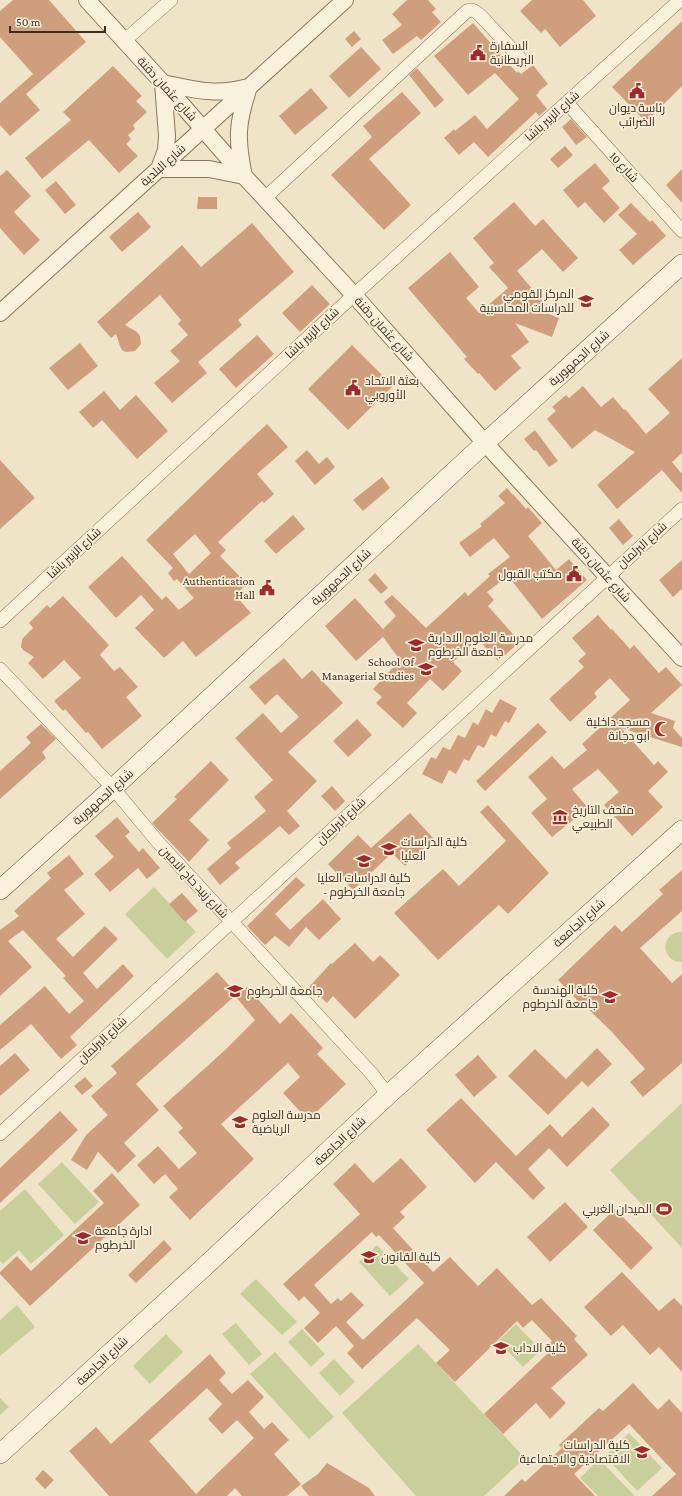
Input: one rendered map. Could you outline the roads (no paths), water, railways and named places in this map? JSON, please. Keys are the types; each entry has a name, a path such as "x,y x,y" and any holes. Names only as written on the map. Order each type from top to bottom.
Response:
{"main road":[{"name":"شارع الجمهورية","path":"0,890 113,788 485,443 682,264"},
{"name":"شارع الجامعة","path":"0,1454 388,1095 682,830"}],"street":[{"name":"شارع عثمان دقنة","path":"87,0 163,83 244,176 354,295 485,443 682,658"},
{"path":"124,41 171,0"},
{"name":"شارع البلدية","path":"0,313 344,0"},
{"name":"شارع الزبير باشا","path":"0,621 354,295 680,0"},
{"path":"265,198 467,11 471,10 480,15 519,58"},
{"path":"163,83 203,92 233,91 249,87 239,126 239,152 244,176 209,169 159,169 166,150 167,136 163,83"},
{"name":"شارع 10","path":"567,103 682,231"},
{"name":"شارع البرلمان","path":"0,1134 682,508"},
{"name":"شارع زبيد حاج الامين","path":"0,669 113,788 157,841 301,999 372,1074 388,1095"}],"place":[{"name":"السفارة البريطانية","path":"478,53"},
{"name":"رئاسة ديوان الضرائب","path":"637,91"},
{"name":"المركز القومي للدراسات المحاسبية","path":"586,301"},
{"name":"بعثة الاتحاد الأوروبي","path":"353,388"},
{"name":"مكتب القبول","path":"574,574"},
{"name":"Authentication Hall","path":"267,588"},
{"name":"مدرسة العلوم الادارية جامعة الخرطوم","path":"416,645"},
{"name":"School Of Managerial Studies","path":"426,669"},
{"name":"مسجد داخلية ابو دجانة","path":"662,729"},
{"name":"متحف التاريخ الطبيعي","path":"560,817"},
{"name":"كلية الدراسات العليا","path":"389,849"},
{"name":"كلية الدراسات العليا - جامعة الخرطوم","path":"364,861"},
{"name":"جامعة الخرطوم","path":"235,991"},
{"name":"كلية الهندسة جامعة الخرطوم","path":"610,997"},
{"name":"مدرسة العلوم الرياضية","path":"240,1122"},
{"name":"الميدان الغربي","path":"664,1209"},
{"name":"ادارة جامعة الخرطوم","path":"83,1238"},
{"name":"كلية القانون","path":"369,1257"},
{"name":"كلية الاداب","path":"501,1348"},
{"name":"كلية الدراسات الاقتصادية والاجتماعية","path":"642,1452"}]}
